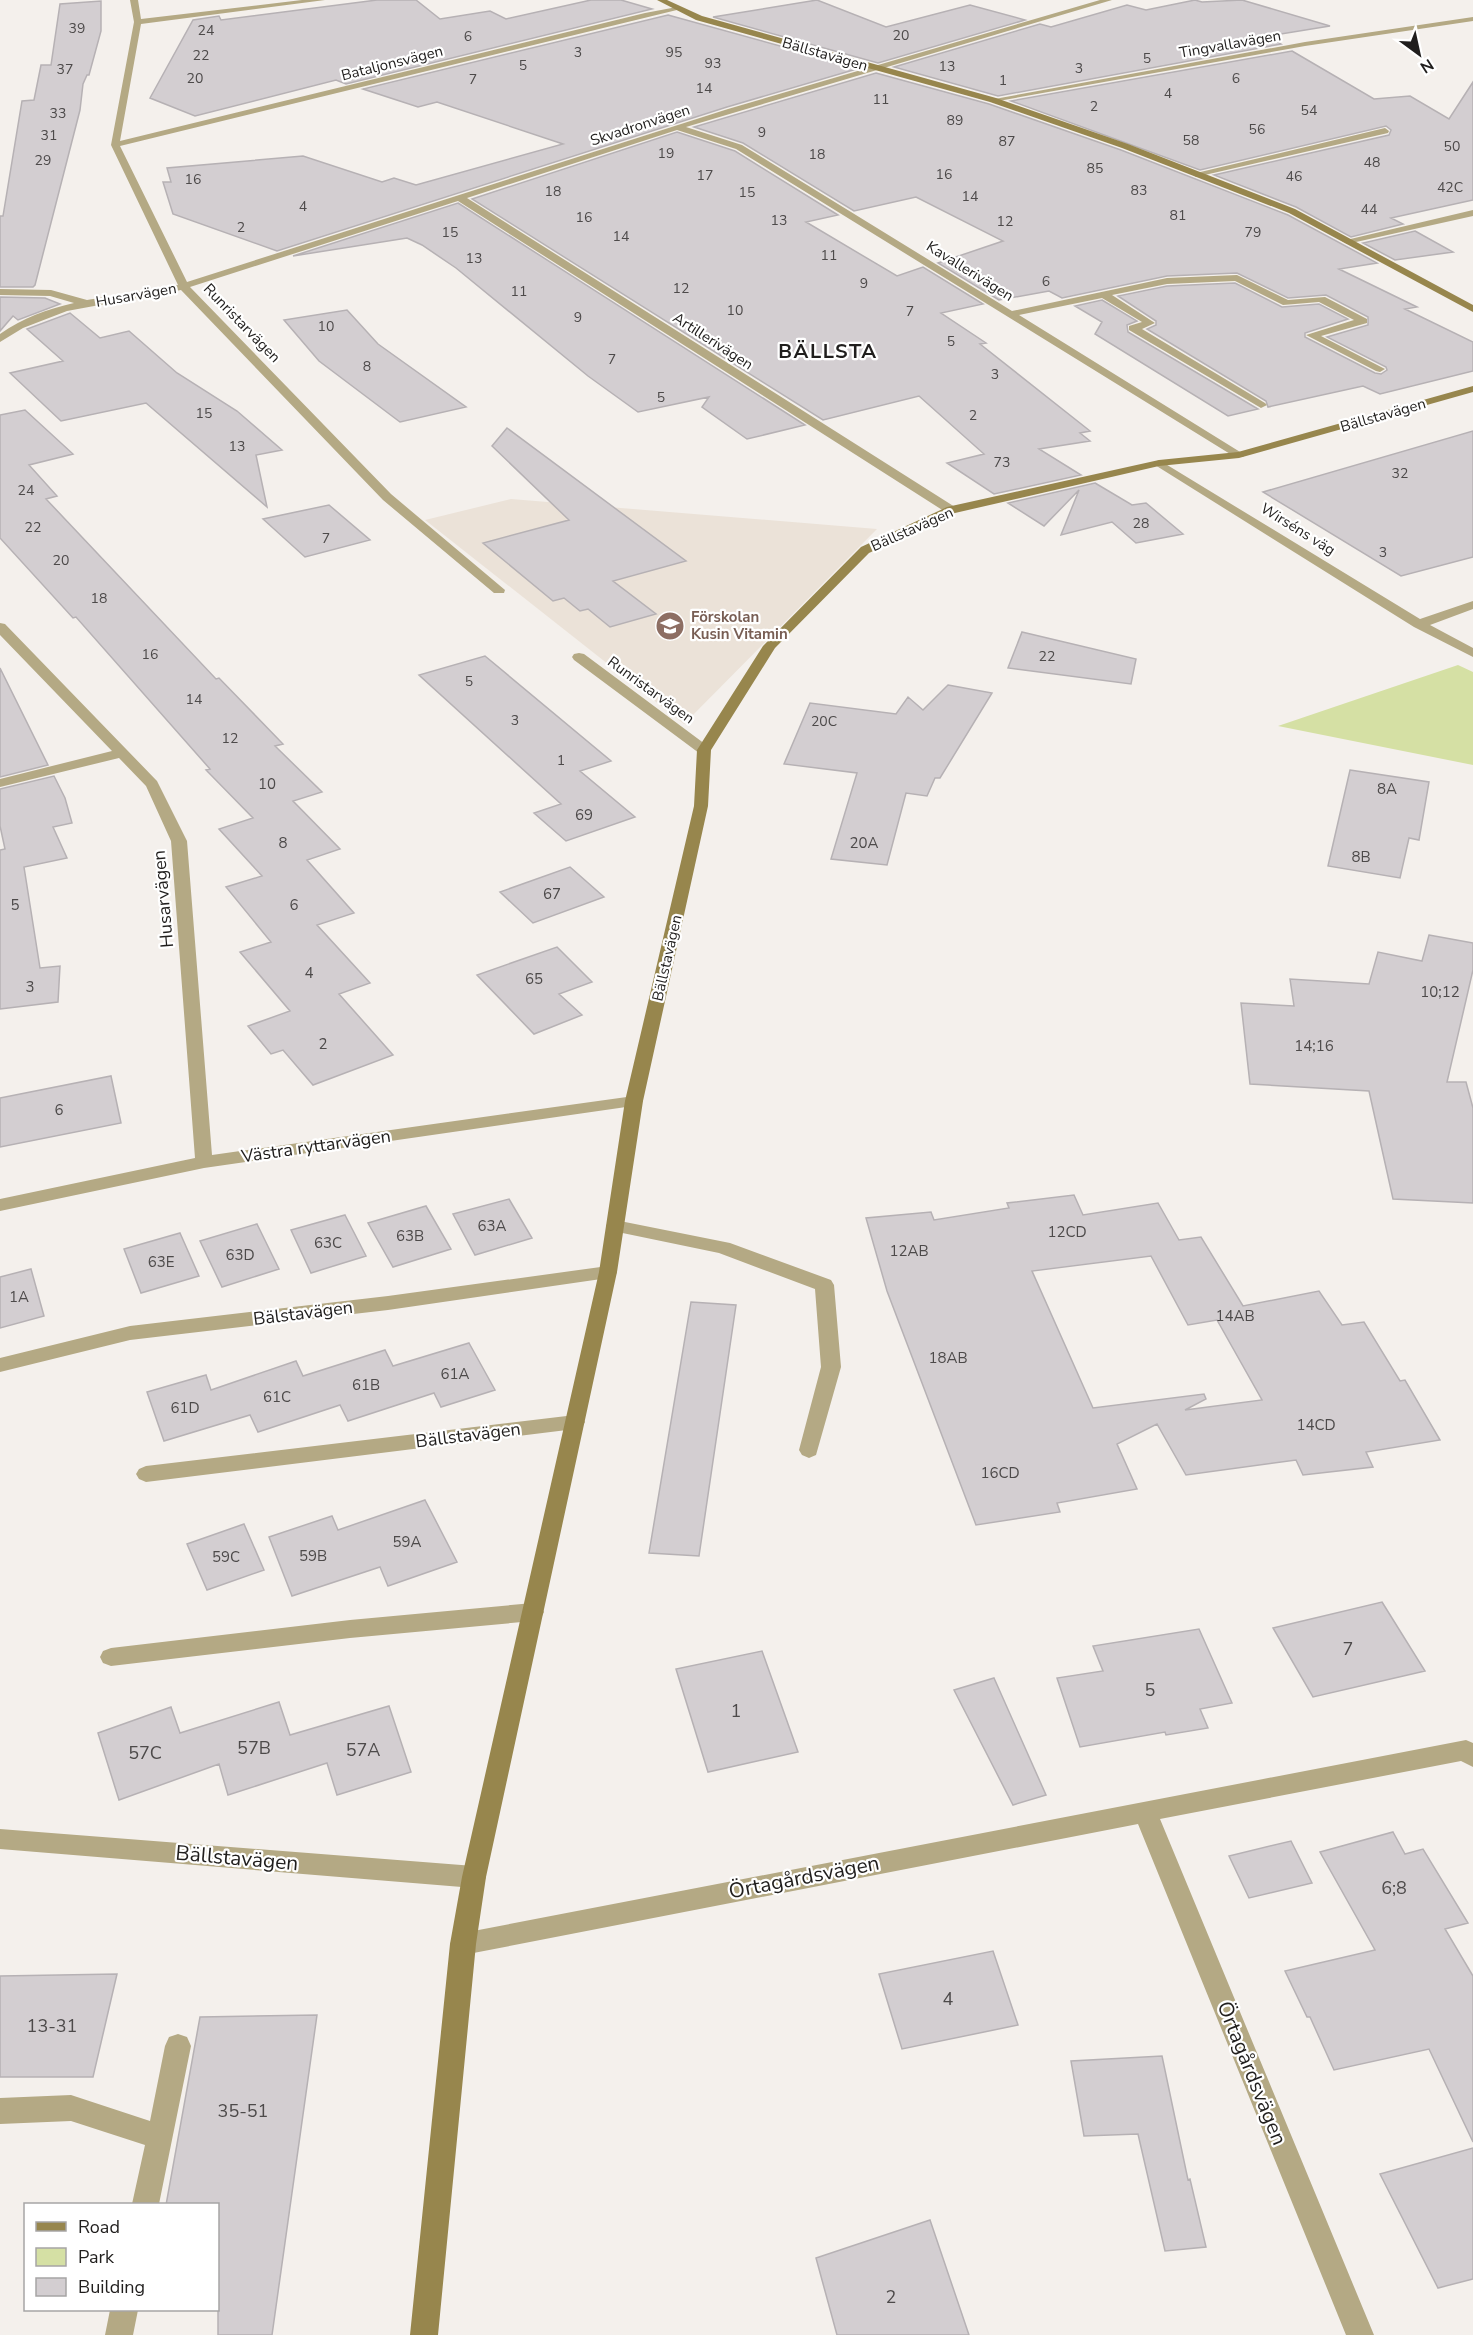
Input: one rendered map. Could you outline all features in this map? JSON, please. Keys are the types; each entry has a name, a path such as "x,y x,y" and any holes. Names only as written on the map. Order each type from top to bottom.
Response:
{"street":[{"path":"115,145 138,22 134,0"},
{"path":"138,22 321,0"},
{"name":"Bällstavägen","path":"660,0 699,18 993,100 1125,146 1292,211 1473,309"},
{"name":"Skvadronvägen","path":"184,287 678,127 1108,0"},
{"name":"Bataljonsvägen","path":"115,145 677,9"},
{"name":"Tingvallavägen","path":"993,100 1305,44 1473,19"},
{"name":"Kavallerivägen","path":"678,127 739,147 1239,455"},
{"path":"1196,174 1385,131"},
{"name":"Runristarvägen","path":"115,145 184,287 387,497 499,590"},
{"name":"Artillerivägen","path":"460,198 951,510"},
{"path":"1347,240 1473,213"},
{"path":"1010,314 1167,281 1237,278 1287,303 1321,299 1363,321 1311,335 1380,369"},
{"name":"Husarvägen","path":"0,339 13,327 32,318 87,304 184,287"},
{"name":"Husarvägen","path":"0,292 51,293 87,304"},
{"path":"1103,294 1150,323 1133,328 1261,405"},
{"name":"Bällstavägen","path":"424,2335 463,1944 474,1877 608,1272 634,1101 701,806 704,750 770,646 865,550 951,510 1160,463 1239,455 1473,389"},
{"name":"Wirséns väg","path":"1160,463 1419,624 1473,653"},
{"path":"1419,624 1473,606"},
{"name":"Husarvägen","path":"0,627 152,784 179,841 204,1162"},
{"name":"Runristarvägen","path":"579,657 704,750"},
{"path":"0,783 121,753"},
{"name":"Västra ryttarvägen","path":"0,1205 204,1162 634,1101"},
{"path":"615,1226 723,1247 824,1285 831,1367 809,1449"},
{"name":"Bälstavägen","path":"0,1365 130,1333 388,1303 608,1272"},
{"name":"Bällstavägen","path":"146,1474 575,1422"},
{"path":"111,1657 350,1629 533,1612"},
{"name":"Örtagårdsvägen","path":"463,1944 1145,1811 1471,1752"},
{"name":"Örtagårdsvägen","path":"1145,1811 1360,2335"},
{"name":"Bällstavägen","path":"0,1839 474,1877"},
{"path":"146,2203 178,2046"},
{"path":"0,2111 71,2108 160,2138"},
{"path":"119,2335 124,2311"}],"shaded area":[{"name":"Förskolan Kusin Vitamin","path":"511,499 877,529 684,724 425,520"}],"green space":[{"path":"1458,665 1473,672 1473,765 1278,726"}],"building":[{"path":"377,0 416,0 440,19 490,11 506,19 591,0 621,0 652,9 346,84 336,80 195,116 150,98 193,20 219,16 221,20"},
{"path":"817,0 886,27 970,5 1025,20 878,63 713,17"},
{"path":"1195,0 1202,2 1242,0 1330,26 1268,36 1281,44 998,96 894,67 1040,24 1051,27 1127,5 1146,10"},
{"path":"101,1 101,31 89,75 83,84 80,110 35,285 33,287 0,287 0,216 3,216 22,101 34,100 41,65 51,65 60,4"},
{"path":"668,15 860,68 727,107 277,251 173,214 163,182 171,182 167,168 303,156 382,182 394,178 416,185 563,144 437,102 418,107 363,89"},
{"path":"1292,51 1374,99 1410,96 1449,119 1473,82 1473,200 1391,218 1403,224 1351,237 1296,207 1214,175 1389,135 1391,130 1386,126 1200,170 1011,101"},
{"path":"876,73 989,104 1121,150 1288,215 1377,263 1339,269 1417,307 1405,309 1473,342 1473,371 1380,394 1363,386 1268,407 1266,401 1147,329 1156,325 1156,321 1118,296 1167,286 1235,283 1282,307 1319,304 1348,319 1305,333 1305,337 1381,374 1387,370 1386,367 1327,337 1368,325 1368,317 1326,295 1288,298 1237,273 1167,276 1062,298 1049,291 999,300 938,263 1003,241 916,197 854,211 743,143 694,127"},
{"path":"677,132 735,151 838,215 806,222 897,276 923,267 983,304 941,313 986,343 980,344 1090,431 1080,433 1090,441 1039,449 1081,475 994,494 947,463 984,454 919,396 823,420 472,199"},
{"path":"458,203 805,425 747,439 702,407 709,397 638,412 588,376 456,268 422,245 407,238 293,256"},
{"path":"1415,231 1453,252 1395,260 1363,243"},
{"path":"0,297 45,298 60,304 18,320 13,316 0,331"},
{"path":"1102,300 1137,321 1127,325 1128,332 1258,409 1228,416 1095,334 1102,322 1075,306"},
{"path":"347,310 378,344 466,407 400,422 319,361 284,320"},
{"path":"70,313 100,338 129,331 177,373 237,411 282,450 256,455 267,507 146,403 61,421 10,373 63,361 27,329"},
{"path":"25,410 73,454 29,465 57,496 46,499 216,679 219,678 283,744 275,746 322,792 293,801 340,849 307,860 354,913 317,925 370,983 339,994 393,1055 313,1085 283,1050 271,1054 248,1026 290,1011 240,952 271,942 226,887 262,876 219,829 253,818 206,770 210,769 76,617 73,618 0,538 0,415"},
{"path":"507,428 686,561 613,581 656,614 610,627 588,609 580,611 564,598 553,601 483,543 569,520 492,446"},
{"path":"1473,431 1473,557 1401,576 1263,492"},
{"path":"1095,483 1132,505 1146,503 1183,534 1136,543 1112,522 1061,535 1079,490 1044,526 1008,503"},
{"path":"329,505 370,540 305,557 263,519"},
{"path":"1022,632 1136,659 1131,684 1008,668"},
{"path":"485,656 611,761 580,771 635,817 566,841 534,813 561,804 419,675"},
{"path":"0,668 48,765 0,777"},
{"path":"948,685 992,693 940,778 935,778 927,796 906,793 887,865 831,859 857,773 784,764 810,703 896,714 908,697 923,710"},
{"path":"1350,770 1429,782 1419,840 1409,838 1400,878 1328,866"},
{"path":"54,776 65,798 72,823 53,827 67,858 24,867 40,968 60,966 58,1002 0,1009 0,850 5,849 0,826 0,789"},
{"path":"570,867 604,897 533,923 500,892"},
{"path":"1429,935 1473,943 1473,970 1447,1082 1466,1082 1473,1108 1473,1203 1393,1199 1369,1091 1250,1084 1241,1003 1294,1006 1290,979 1369,984 1378,952 1422,961"},
{"path":"557,947 592,982 559,994 582,1015 534,1034 477,975"},
{"path":"111,1076 121,1123 0,1147 0,1098"},
{"path":"1074,1195 1083,1215 1158,1203 1179,1240 1201,1237 1243,1306 1319,1291 1342,1325 1364,1322 1400,1381 1405,1380 1440,1440 1366,1452 1373,1467 1303,1475 1296,1460 1186,1475 1157,1424 1117,1444 1137,1489 1057,1503 1060,1512 976,1525 887,1291 866,1218 931,1212 934,1220 1009,1208 1007,1203","holes":["1151,1256 1188,1325 1217,1320 1262,1400 1185,1410 1206,1399 1204,1394 1093,1408 1032,1271"]},
{"path":"509,1199 532,1238 475,1255 453,1214"},
{"path":"426,1206 451,1249 393,1267 368,1223"},
{"path":"345,1215 366,1256 311,1273 291,1230"},
{"path":"257,1224 279,1269 222,1287 200,1241"},
{"path":"180,1233 199,1276 141,1293 124,1249"},
{"path":"31,1269 44,1316 0,1328 0,1277"},
{"path":"691,1302 736,1305 699,1556 649,1553"},
{"path":"469,1343 495,1390 441,1407 434,1393 348,1421 340,1405 258,1432 250,1415 164,1441 147,1392 206,1375 211,1390 296,1361 303,1376 385,1350 393,1366"},
{"path":"425,1500 457,1562 388,1586 380,1567 292,1596 269,1537 332,1516 338,1530"},
{"path":"244,1524 264,1570 207,1590 187,1544"},
{"path":"1382,1602 1425,1671 1313,1697 1273,1628"},
{"path":"1199,1629 1232,1703 1200,1709 1208,1728 1166,1735 1165,1732 1080,1747 1057,1678 1103,1671 1093,1646"},
{"path":"762,1651 798,1752 708,1772 676,1669"},
{"path":"994,1678 1046,1795 1013,1805 954,1690"},
{"path":"279,1702 290,1735 389,1706 411,1772 337,1795 327,1763 228,1795 219,1764 119,1800 98,1733 171,1707 180,1733"},
{"path":"1393,1832 1405,1854 1423,1849 1468,1923 1445,1929 1473,1976 1473,2142 1429,2049 1334,2070 1310,2017 1307,2017 1285,1971 1375,1950 1320,1852"},
{"path":"1291,1841 1312,1883 1249,1898 1229,1856"},
{"path":"993,1951 1018,2025 902,2049 879,1974"},
{"path":"117,1974 93,2077 0,2077 0,1976"},
{"path":"317,2015 272,2335 218,2335 219,2203 166,2203 200,2017"},
{"path":"1162,2056 1188,2180 1190,2179 1206,2247 1165,2251 1138,2134 1084,2136 1071,2061"},
{"path":"1473,2148 1473,2279 1438,2288 1380,2174"},
{"path":"930,2220 969,2335 837,2335 816,2258"}],"place":[{"name":"Förskolan Kusin Vitamin","path":"670,626"}],"district":[{"name":"BÄLLSTA","path":"828,351"}]}
